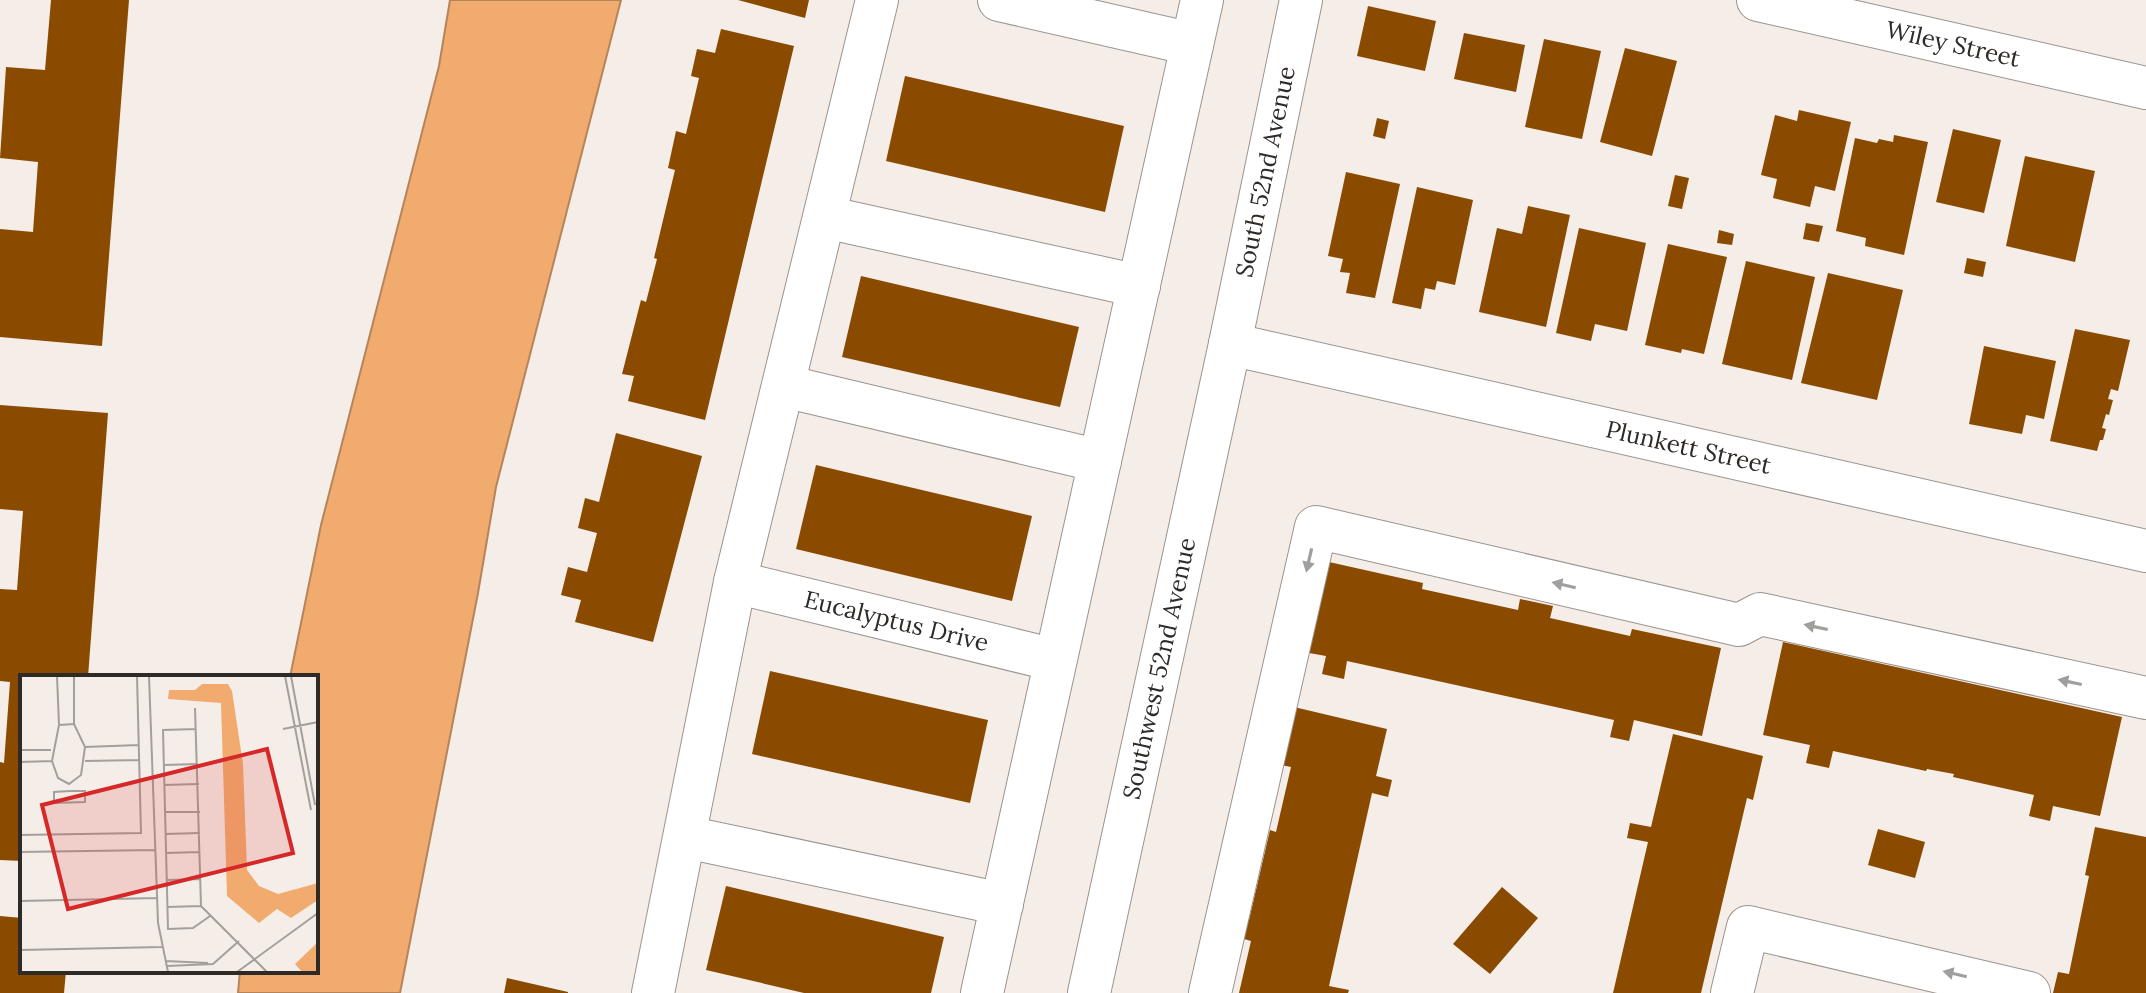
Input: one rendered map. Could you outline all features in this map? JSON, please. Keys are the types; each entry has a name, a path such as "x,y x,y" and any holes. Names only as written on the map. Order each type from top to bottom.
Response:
{"street":[{"path":"653,993 735,582 877,0"},
{"path":"999,0 1192,44"},
{"path":"982,993 1202,0"},
{"name":"South 52nd Avenue","path":"1230,344 1301,0"},
{"name":"Wiley Street","path":"1758,0 2146,88"},
{"path":"825,217 1139,286"},
{"name":"Plunkett Street","path":"1230,344 2146,551"},
{"name":"Southwest 52nd Avenue","path":"1089,993 1230,344"},
{"path":"784,386 1100,461"},
{"path":"1210,993 1316,527 1739,625 1760,614 2146,698"},
{"name":"Eucalyptus Drive","path":"735,582 1055,660"},
{"path":"686,837 1002,904"},
{"path":"1732,993 1748,927 2029,993"}],"shaded area":[{"path":"450,0 621,0 496,487 400,993 238,993 240,973 318,973 318,675 290,675 321,525 439,66"}],"building":[{"path":"51,0 129,0 102,346 0,337 0,229 33,232 38,162 0,158 6,67 45,70"},
{"path":"738,0 809,0 805,18"},
{"path":"1368,6 1436,21 1425,71 1357,56"},
{"path":"721,29 794,46 705,420 628,401 634,376 622,374 641,300 646,302 657,259 654,258 675,170 668,168 676,131 686,134 699,78 691,76 697,49 715,53"},
{"path":"1464,33 1525,45 1516,92 1454,79"},
{"path":"1544,39 1601,51 1582,139 1525,127"},
{"path":"1625,48 1677,61 1652,156 1600,142"},
{"path":"905,76 1124,126 1105,212 886,161"},
{"path":"1799,110 1851,122 1835,191 1815,186 1810,207 1773,198 1777,179 1761,175 1775,115 1797,121"},
{"path":"1377,118 1389,121 1385,139 1373,136"},
{"path":"1953,129 2001,140 1984,213 1936,202"},
{"path":"1894,135 1928,142 1904,255 1865,246 1866,238 1836,231 1855,138 1877,143 1879,139 1893,142"},
{"path":"2025,156 2095,171 2075,262 2006,246"},
{"path":"1346,172 1400,184 1375,298 1346,293 1350,273 1340,272 1343,259 1328,256"},
{"path":"1675,175 1689,178 1682,209 1668,206"},
{"path":"1417,187 1473,200 1455,285 1437,281 1435,290 1425,288 1421,309 1392,303"},
{"path":"1528,206 1570,215 1546,327 1479,312 1497,228 1522,234"},
{"path":"1806,223 1823,226 1819,242 1803,239"},
{"path":"1579,228 1646,243 1627,331 1595,324 1591,341 1556,333"},
{"path":"1719,230 1734,234 1732,245 1717,243"},
{"path":"1668,244 1727,257 1704,354 1682,349 1681,353 1645,345"},
{"path":"1967,258 1986,262 1983,277 1964,273"},
{"path":"1746,261 1815,277 1792,380 1722,364"},
{"path":"1828,273 1903,290 1877,400 1801,383"},
{"path":"861,276 1079,327 1060,407 842,357"},
{"path":"2075,329 2130,340 2118,391 2111,389 2108,399 2113,400 2109,415 2106,414 2102,428 2106,429 2097,451 2050,441"},
{"path":"1984,346 2056,361 2044,419 2026,415 2022,434 1969,424"},
{"path":"0,405 108,413 88,675 20,675 20,861 0,860 0,762 4,763 10,682 0,681 0,589 17,590 23,511 0,509"},
{"path":"616,433 702,456 653,642 575,622 581,600 561,595 568,567 587,572 597,533 578,528 585,498 599,502"},
{"path":"816,465 1032,516 1012,601 796,549"},
{"path":"1329,562 1423,583 1422,589 1518,610 1520,599 1553,606 1550,618 1630,636 1632,629 1721,648 1702,736 1634,720 1629,741 1610,737 1614,720 1347,661 1344,679 1322,674 1326,656 1309,653"},
{"path":"1783,642 2122,717 2100,816 2053,806 2050,821 2029,816 2034,795 1953,777 1954,774 1833,751 1829,768 1806,763 1810,745 1763,735"},
{"path":"770,671 988,720 970,803 752,754"},
{"path":"1294,707 1387,729 1376,776 1392,780 1388,797 1372,793 1329,986 1349,990 1348,993 1239,993 1251,941 1241,938 1246,919 1249,920 1270,830 1276,832 1291,767 1281,765"},
{"path":"1673,734 1763,756 1753,800 1747,798 1701,993 1613,993 1648,842 1627,838 1630,823 1651,827"},
{"path":"2095,827 2146,837 2146,993 2053,993 2058,972 2069,974 2089,876 2085,875"},
{"path":"1878,829 1925,842 1915,878 1868,865"},
{"path":"726,886 944,937 931,993 804,993 706,970"},
{"path":"1502,887 1538,918 1490,974 1453,944"},
{"path":"0,916 20,918 20,973 66,973 64,993 0,993"},
{"path":"507,978 568,992 568,993 504,993"}]}
